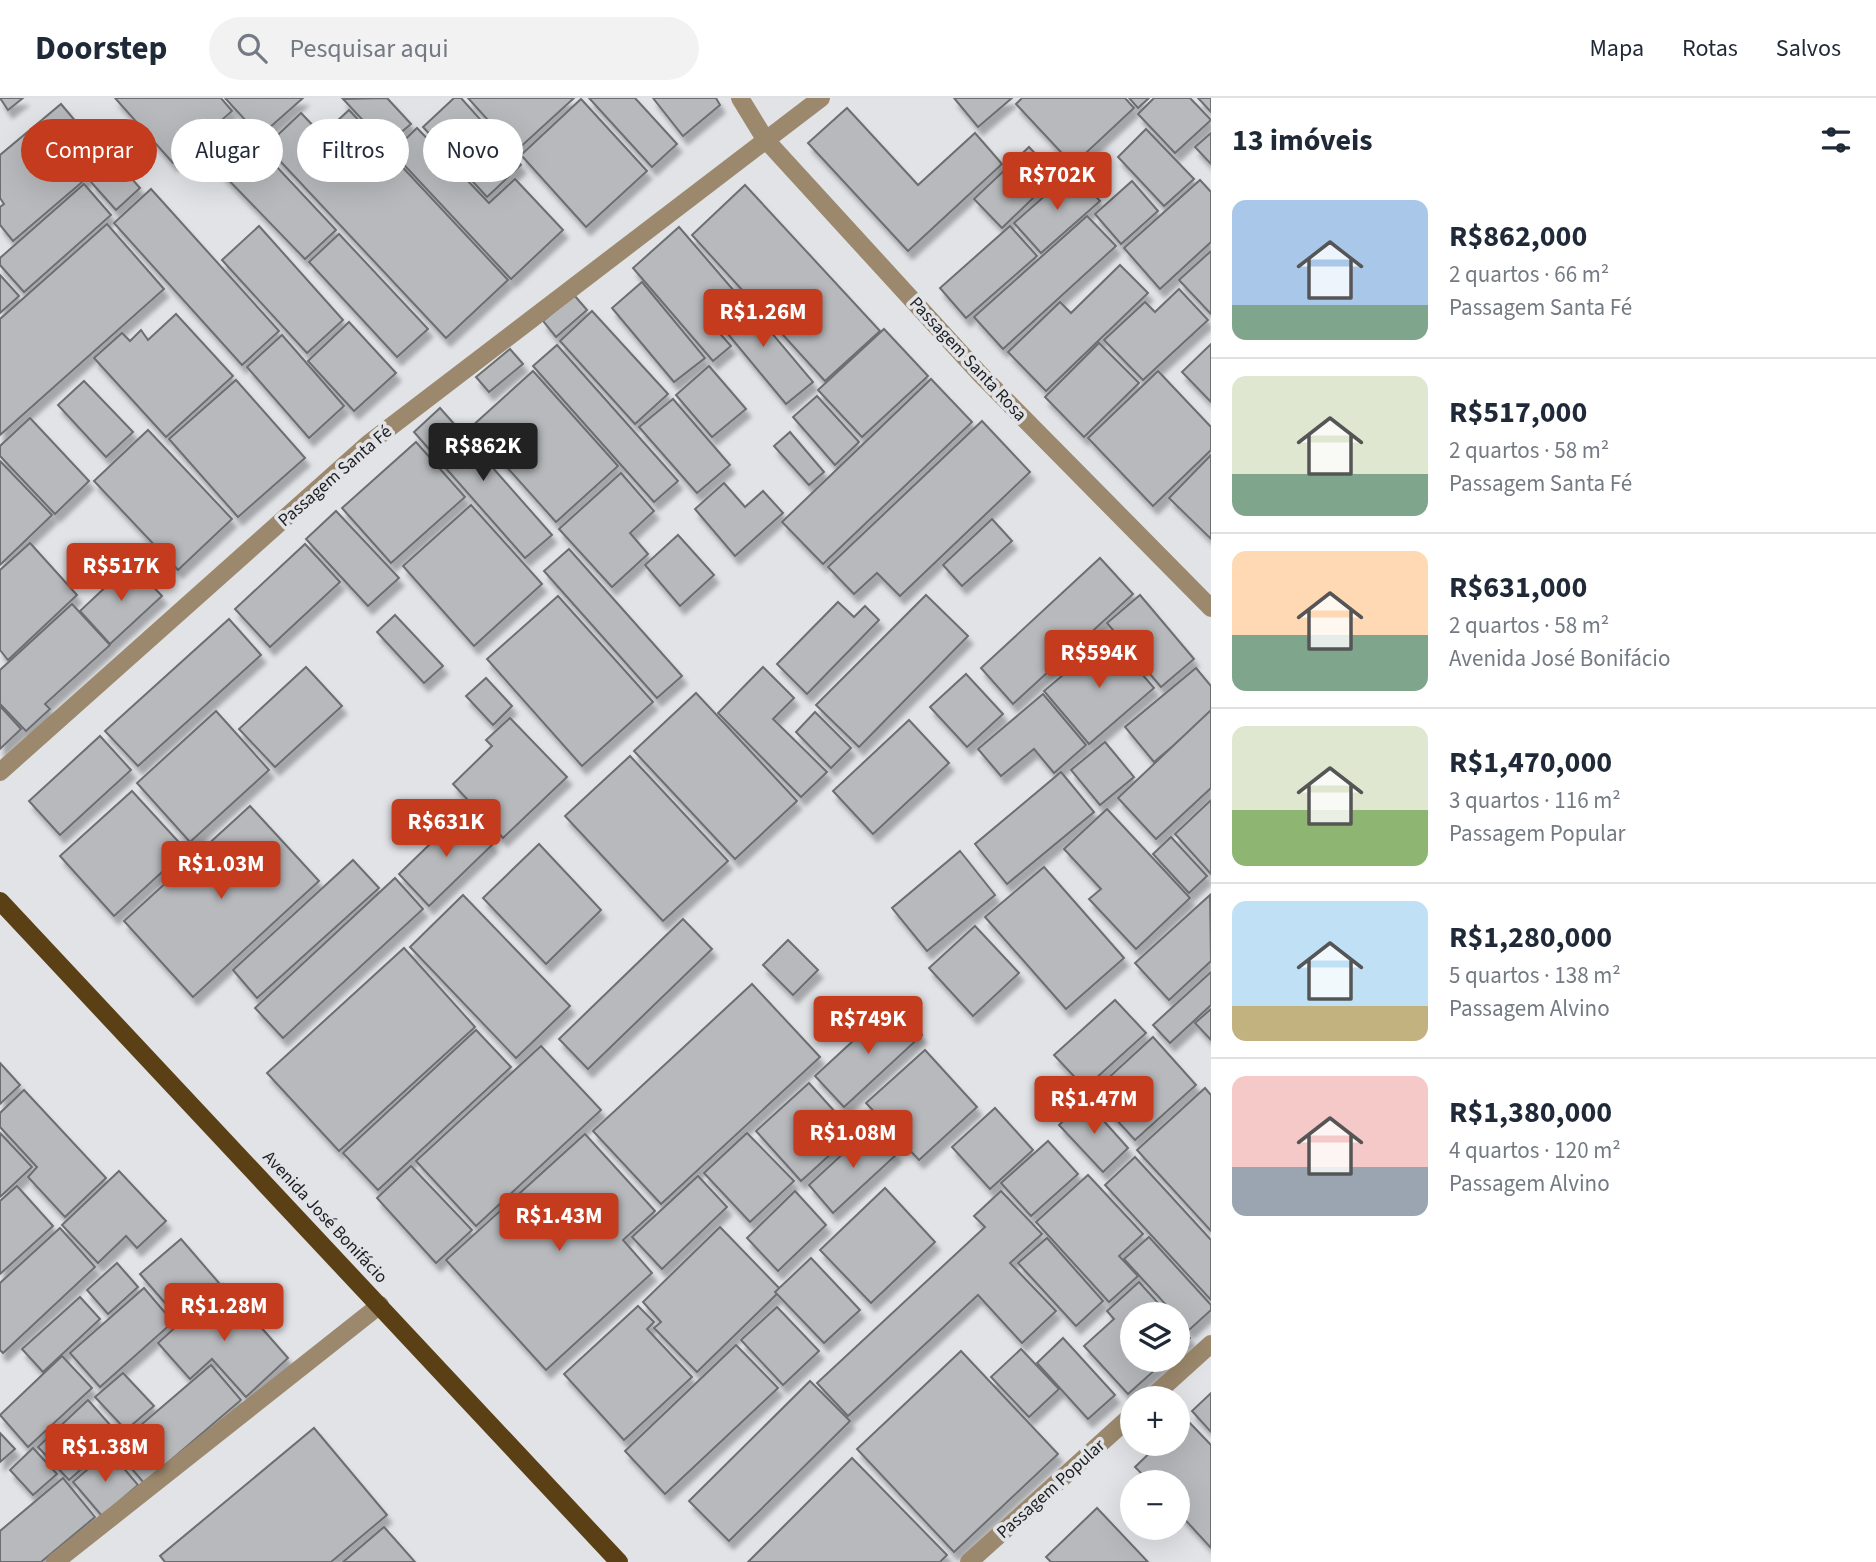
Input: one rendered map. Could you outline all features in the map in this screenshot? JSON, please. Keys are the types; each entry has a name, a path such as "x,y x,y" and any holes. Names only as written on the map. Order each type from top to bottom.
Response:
{"main road":[{"name":"Avenida José Bonifácio","path":"0,901 619,1562"}],"street":[{"name":"Passagem Santa Rosa","path":"740,98 765,139 980,374 1211,608"},
{"name":"Passagem Santa Fé","path":"0,772 368,444 821,98"},
{"path":"55,1562 380,1305"},
{"path":"1164,1386 1211,1344"},
{"name":"Passagem Popular","path":"970,1562 1120,1426"}],"building":[{"path":"0,98 23,98 8,110"},
{"path":"115,98 221,98 232,111 223,119 171,119 171,161 157,145 157,119 134,119"},
{"path":"225,98 303,98 279,119 244,119"},
{"path":"387,98 406,119 362,119 343,99"},
{"path":"454,98 461,98 480,119 432,119"},
{"path":"468,98 574,98 523,145 523,119 487,119"},
{"path":"589,98 635,98 677,144 652,167"},
{"path":"653,98 716,98 720,105 683,136"},
{"path":"954,98 1012,98 978,127"},
{"path":"1022,98 1125,98 1134,108 1073,165 1016,104"},
{"path":"1129,98 1149,98 1138,108"},
{"path":"1154,98 1190,98 1211,120 1175,153 1138,114"},
{"path":"1198,98 1211,98 1211,112"},
{"path":"581,99 647,171 586,227 523,157 523,153"},
{"path":"61,104 74,119 43,119"},
{"path":"847,108 918,185 975,133 1002,164 908,251 808,143"},
{"path":"349,110 357,119 339,119"},
{"path":"301,113 307,119 297,119 297,179 283,164 283,130"},
{"path":"417,128 423,134 423,182 469,182 489,203 512,182 518,182 563,230 511,279 409,170 409,136"},
{"path":"1146,129 1194,179 1164,206 1118,157"},
{"path":"1211,133 1211,164 1195,147"},
{"path":"21,137 21,182 82,182 13,241 0,225 0,207 4,204 0,198 0,155"},
{"path":"1029,147 1056,176 1002,228 974,199"},
{"path":"1073,171 1100,201 1041,253 1014,223"},
{"path":"283,173 336,230 305,259 231,182 283,182"},
{"path":"409,174 508,280 446,338 300,182 409,182"},
{"path":"1200,180 1211,192 1211,242 1160,289 1124,248"},
{"path":"1132,181 1158,211 1121,244 1095,214"},
{"path":"91,182 135,182 140,188 116,210"},
{"path":"473,182 503,182 487,197"},
{"path":"84,184 111,215 24,292 0,265 0,258"},
{"path":"745,185 880,331 825,381 692,235"},
{"path":"151,189 279,331 242,365 114,223"},
{"path":"1087,216 1116,246 1003,349 974,317"},
{"path":"107,224 164,289 0,435 0,319"},
{"path":"259,226 343,320 307,353 222,260"},
{"path":"1010,226 1037,256 966,318 940,288"},
{"path":"679,227 735,292 705,317 731,346 713,361 633,268"},
{"path":"339,234 428,329 397,357 309,262"},
{"path":"1211,251 1211,314 1179,280"},
{"path":"1120,265 1148,293 1046,391 1008,352 1060,302 1071,313"},
{"path":"0,275 19,296 0,313"},
{"path":"642,282 705,358 674,382 612,308"},
{"path":"1179,289 1208,320 1143,380 1104,340 1145,302 1155,312"},
{"path":"739,294 813,382 786,404 713,316"},
{"path":"574,295 587,310 556,337 543,321"},
{"path":"592,311 668,394 635,424 560,341"},
{"path":"176,314 233,376 166,437 94,358 122,333 130,341 141,330 148,340"},
{"path":"349,322 396,373 354,411 308,361"},
{"path":"884,329 928,376 862,437 818,390"},
{"path":"282,335 344,406 309,438 247,367"},
{"path":"1099,343 1139,383 1084,437 1045,397"},
{"path":"1211,344 1211,402 1182,372"},
{"path":"557,345 678,481 654,502 533,366"},
{"path":"510,349 523,364 489,392 476,377"},
{"path":"709,366 746,409 712,437 676,395"},
{"path":"533,371 618,466 556,522 471,427"},
{"path":"1158,371 1211,427 1211,450 1153,506 1088,438"},
{"path":"931,379 972,422 823,564 782,522"},
{"path":"236,380 305,458 238,517 169,439"},
{"path":"84,381 133,432 106,457 58,405"},
{"path":"817,396 859,442 835,465 793,417"},
{"path":"673,399 730,465 697,493 639,427"},
{"path":"440,408 552,535 525,558 414,432"},
{"path":"30,418 89,481 55,514 0,456 0,446"},
{"path":"982,421 1030,472 900,596 877,573 854,594 828,567"},
{"path":"148,430 232,519 178,570 94,481"},
{"path":"790,432 824,472 809,485 774,446"},
{"path":"416,442 465,497 391,563 342,508"},
{"path":"1211,455 1211,539 1169,498"},
{"path":"0,461 52,515 0,565"},
{"path":"621,473 654,511 630,533 648,554 612,587 559,529"},
{"path":"724,483 745,507 763,491 783,513 735,556 695,509"},
{"path":"471,505 542,584 474,646 403,566"},
{"path":"336,511 399,578 368,606 306,539"},
{"path":"992,519 1012,541 962,586 943,565"},
{"path":"678,535 714,575 680,606 645,565"},
{"path":"30,543 77,595 8,660 0,650 0,570"},
{"path":"305,544 340,582 270,647 235,609"},
{"path":"569,549 682,676 657,698 544,571"},
{"path":"1100,558 1133,594 1013,704 981,668"},
{"path":"131,563 162,596 110,644 80,611"},
{"path":"926,595 968,636 859,747 816,705"},
{"path":"1140,595 1194,659 1161,687 1107,623"},
{"path":"558,596 653,702 582,766 487,659"},
{"path":"838,602 854,617 865,606 879,620 807,694 777,664"},
{"path":"72,604 110,645 45,704 50,709 26,731 0,704 0,670"},
{"path":"395,615 443,666 424,683 377,632"},
{"path":"229,619 261,655 138,766 105,731"},
{"path":"1109,636 1154,688 1089,744 1044,691"},
{"path":"306,667 342,706 275,767 239,729"},
{"path":"763,667 794,698 773,719 827,772 801,797 718,713"},
{"path":"1196,668 1211,686 1211,714 1154,762 1125,727"},
{"path":"966,674 1003,714 967,747 930,707"},
{"path":"486,678 512,706 493,725 466,696"},
{"path":"696,693 797,801 735,859 634,751"},
{"path":"1043,694 1086,745 1054,773 1034,749 1001,776 978,749"},
{"path":"0,706 21,729 0,749"},
{"path":"1211,710 1211,788 1156,839 1118,798"},
{"path":"216,711 269,770 190,842 137,783"},
{"path":"815,712 851,748 831,768 796,732"},
{"path":"510,718 567,777 503,838 453,784 492,746 486,740"},
{"path":"909,720 949,763 873,834 833,791"},
{"path":"100,736 131,770 60,835 29,801"},
{"path":"1105,742 1134,777 1100,805 1071,770"},
{"path":"630,756 728,861 663,921 565,816"},
{"path":"1061,772 1094,812 1007,884 975,844"},
{"path":"132,791 186,850 114,916 60,856"},
{"path":"1211,800 1211,874 1175,834"},
{"path":"250,806 319,881 193,997 124,921"},
{"path":"1107,809 1190,898 1136,949 1089,899 1101,889 1064,849"},
{"path":"463,812 493,844 429,906 399,874"},
{"path":"1171,837 1207,876 1189,893 1153,854"},
{"path":"539,844 601,910 546,964 483,898"},
{"path":"960,851 995,895 927,951 892,908"},
{"path":"353,860 379,888 257,998 233,970"},
{"path":"1044,867 1124,958 1066,1009 985,917"},
{"path":"395,878 423,909 283,1038 255,1008"},
{"path":"463,895 570,1006 516,1058 410,947"},
{"path":"1210,895 1211,961 1169,1000 1135,963"},
{"path":"683,919 712,949 588,1069 559,1039"},
{"path":"975,926 1019,973 973,1016 929,968"},
{"path":"788,940 818,970 793,995 763,965"},
{"path":"404,948 475,1027 339,1151 267,1073"},
{"path":"1211,972 1211,1005 1170,1043 1153,1025"},
{"path":"752,984 820,1057 661,1204 593,1131"},
{"path":"1115,1000 1146,1033 1085,1088 1054,1055"},
{"path":"893,1004 922,1035 844,1107 815,1076"},
{"path":"1211,1009 1211,1040 1195,1023"},
{"path":"476,1030 511,1067 378,1190 343,1153"},
{"path":"1153,1037 1196,1085 1135,1140 1092,1093"},
{"path":"541,1046 601,1110 476,1226 416,1161"},
{"path":"925,1050 977,1107 919,1160 866,1103"},
{"path":"0,1063 20,1085 0,1104"},
{"path":"809,1083 854,1133 801,1181 756,1131"},
{"path":"1205,1088 1211,1095 1211,1231 1137,1150"},
{"path":"24,1090 106,1178 65,1217 28,1177 37,1167 0,1127 0,1113"},
{"path":"1085,1100 1128,1148 1103,1172 1059,1125"},
{"path":"995,1108 1033,1150 990,1189 952,1147"},
{"path":"872,1127 897,1154 833,1213 809,1185"},
{"path":"0,1133 32,1167 0,1197"},
{"path":"747,1133 794,1181 750,1222 704,1173"},
{"path":"585,1134 655,1211 623,1240 652,1273 546,1370 446,1260"},
{"path":"1048,1141 1078,1174 1031,1216 1001,1183"},
{"path":"1135,1157 1211,1240 1211,1300 1105,1185"},
{"path":"411,1166 472,1230 436,1263 377,1198"},
{"path":"119,1171 166,1221 137,1248 126,1236 98,1263 62,1225"},
{"path":"1088,1175 1143,1234 1119,1256 1138,1276 1109,1302 1036,1222"},
{"path":"698,1176 727,1207 662,1269 632,1237"},
{"path":"17,1186 53,1226 0,1274 0,1201"},
{"path":"885,1188 935,1242 871,1303 820,1250"},
{"path":"795,1191 826,1225 778,1271 747,1238"},
{"path":"1001,1191 1042,1234 1010,1263 1056,1311 1022,1343 978,1295 848,1416 817,1383 985,1227 974,1216"},
{"path":"720,1227 781,1290 697,1372 654,1328 661,1322 643,1302"},
{"path":"60,1228 95,1267 3,1353 0,1350 0,1283"},
{"path":"1149,1237 1211,1305 1211,1310 1190,1329 1190,1302 1163,1302 1124,1259"},
{"path":"1047,1238 1103,1301 1076,1326 1018,1263"},
{"path":"181,1239 219,1283 178,1318 140,1274"},
{"path":"811,1258 860,1310 824,1343 775,1292"},
{"path":"117,1263 138,1287 108,1314 87,1290"},
{"path":"1139,1282 1157,1302 1120,1302 1120,1372 1153,1372 1137,1386 1121,1386 1084,1346 1114,1319 1107,1311"},
{"path":"223,1284 288,1358 246,1397 212,1359 190,1379 158,1343"},
{"path":"144,1288 173,1322 100,1387 70,1353"},
{"path":"80,1297 100,1319 43,1372 22,1349"},
{"path":"638,1306 654,1322 647,1329 692,1377 624,1440 564,1374"},
{"path":"777,1307 819,1351 783,1385 741,1340"},
{"path":"1063,1338 1115,1395 1088,1419 1037,1363"},
{"path":"736,1345 778,1388 665,1494 625,1451"},
{"path":"1021,1349 1059,1389 1029,1417 991,1377"},
{"path":"961,1351 1058,1454 954,1552 857,1449"},
{"path":"62,1356 92,1388 28,1447 0,1415"},
{"path":"211,1365 241,1400 144,1483 114,1448"},
{"path":"123,1373 154,1406 126,1430 95,1397"},
{"path":"810,1381 850,1421 729,1541 689,1501"},
{"path":"1211,1393 1211,1432 1192,1411"},
{"path":"88,1400 119,1435 69,1480 38,1447"},
{"path":"1190,1423 1211,1445 1211,1548 1190,1525 1190,1470 1138,1470 1135,1467 1146,1456 1190,1456"},
{"path":"314,1428 387,1515 331,1562 165,1562 160,1556"},
{"path":"0,1433 15,1449 0,1462"},
{"path":"33,1448 57,1474 33,1495 10,1470"},
{"path":"109,1451 138,1485 102,1516 73,1482"},
{"path":"852,1458 947,1555 940,1562 748,1562"},
{"path":"63,1478 95,1517 41,1562 0,1562 0,1531"},
{"path":"1097,1508 1120,1532 1120,1540 1127,1540 1148,1562 1051,1562 1046,1557"},
{"path":"384,1527 415,1562 343,1562"}]}
